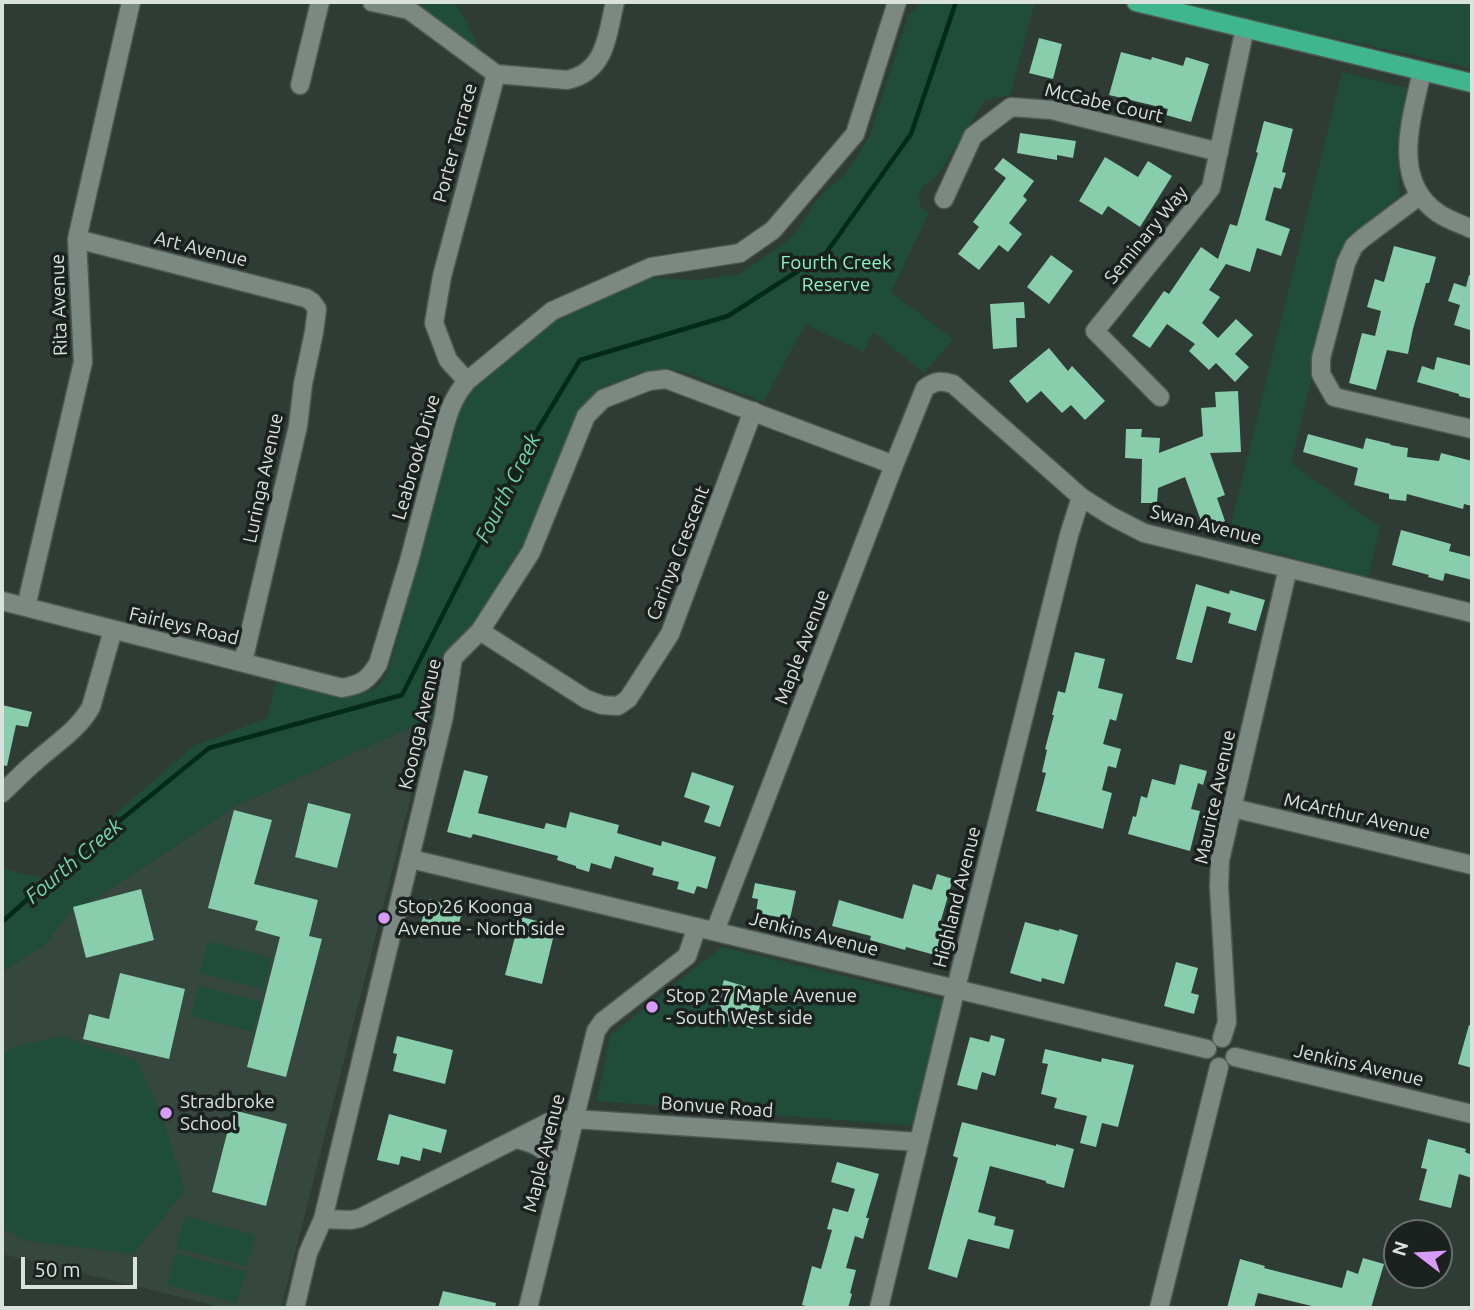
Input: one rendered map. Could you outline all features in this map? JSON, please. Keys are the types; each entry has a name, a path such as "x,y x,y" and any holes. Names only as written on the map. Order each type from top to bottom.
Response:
{"main road":[{"path":"1136,2 1472,83"}],"street":[{"name":"Rita Avenue","path":"26,607 83,362 78,239 131,2"},
{"path":"300,86 320,2"},
{"path":"372,2 409,10 496,74"},
{"name":"Porter Terrace","path":"467,381 448,360 434,323 442,276 496,74 567,80 589,71 598,62 604,47 615,2"},
{"name":"Leabrook Drive","path":"356,685 368,679 378,664 450,406 457,393 467,381 552,311 651,267 740,253 774,230 855,134 897,2"},
{"name":"Seminary Way","path":"1160,397 1095,331 1211,187 1245,28"},
{"path":"1422,71 1409,134 1408,160 1411,178 1419,196 1437,212 1472,229"},
{"name":"McCabe Court","path":"944,199 974,136 1011,107 1052,110 1219,152"},
{"path":"1419,196 1354,246 1346,263 1321,358 1321,374 1334,397 1472,429"},
{"name":"Art Avenue","path":"78,239 306,298 312,302"},
{"name":"Luringa Avenue","path":"243,662 298,426 317,309 312,302"},
{"name":"Koonga Avenue","path":"295,1308 308,1253 323,1219 411,859 444,716 453,659 480,631 531,552 586,416 603,399 649,381 666,379 894,464"},
{"name":"Swan Avenue","path":"934,382 944,380 953,384 1081,497 1143,533 1472,613"},
{"name":"Maple Avenue","path":"528,1308 596,1031 603,1021 687,956 706,929 925,388 934,382"},
{"name":"Carinya Crescent","path":"480,631 586,699 602,705 618,706 628,699 670,634 753,411"},
{"name":"Highland Avenue","path":"879,1308 1069,535 1081,497"},
{"name":"Maurice Avenue","path":"1223,1038 1227,1022 1219,887 1220,860 1288,568"},
{"name":"Fairleys Road","path":"2,601 342,688 356,685"},
{"path":"2,793 86,716 113,630"},
{"name":"McArthur Avenue","path":"1233,808 1472,865"},
{"name":"Jenkins Avenue","path":"411,859 1208,1049"},
{"path":"1223,1038 1230,1041 1234,1047 1235,1057 1231,1063 1219,1067 1212,1064 1208,1049 1211,1043 1223,1038"},
{"name":"Jenkins Avenue","path":"1235,1057 1472,1114"},
{"path":"1159,1308 1219,1067"},
{"name":"Bonvue Road","path":"323,1219 360,1218 549,1122 574,1119 919,1142"},
{"path":"516,1139 532,1143 550,1155 561,1174"}],"shaded area":[{"name":"Stradbroke School","path":"431,718 281,1308 226,1308 2,1254 2,972 44,945 70,912 238,805"}],"green space":[{"path":"395,2 455,2 488,63"},
{"name":"Fourth Creek Reserve","path":"921,2 1035,2 1010,95 985,100 937,176 923,186 920,192 920,206 929,213 891,292 953,339 924,373 873,332 863,352 805,324 764,402 680,371 638,373 596,394 531,552 453,660 444,716 431,718 238,805 71,912 44,945 2,972 2,869 43,878 193,746 267,718 278,673 361,691 380,684 390,665 459,411 470,391 554,315 624,284 651,278 697,280 740,274 782,245 799,229 816,201 846,174 869,138 908,16"},
{"path":"1168,2 1472,2 1472,68"},
{"path":"1342,72 1407,88 1397,147 1400,196 1345,242 1291,463 1380,527 1368,577 1227,541"},
{"path":"208,942 271,958 263,989 200,973"},
{"path":"722,947 944,1000 915,1126 597,1101 610,1035"},
{"path":"199,986 261,1002 253,1032 191,1016"},
{"path":"60,1036 136,1060 162,1115 185,1191 133,1254 28,1241 2,1228 2,1057 10,1048"},
{"path":"185,1216 255,1235 247,1266 176,1248"},
{"path":"175,1253 246,1272 237,1303 167,1285"}],"building":[{"path":"1039,38 1062,44 1053,79 1029,73"},
{"path":"1121,52 1183,66 1186,57 1209,64 1191,122 1166,115 1168,109 1109,95"},
{"path":"1264,121 1293,129 1282,172 1286,173 1281,189 1274,187 1265,220 1290,229 1281,256 1257,248 1250,272 1226,264 1209,290 1220,297 1202,323 1218,338 1236,319 1253,335 1235,354 1249,367 1235,382 1216,363 1209,370 1189,351 1195,344 1167,324 1150,348 1132,336 1164,291 1169,294 1201,247 1218,259 1230,224 1237,226 1258,153 1256,152"},
{"path":"1020,133 1076,141 1073,158 1057,155 1057,160 1017,153"},
{"path":"1105,157 1138,177 1148,161 1172,176 1140,227 1108,206 1102,215 1079,201"},
{"path":"1003,158 1034,181 1023,196 1027,200 1009,223 1022,234 1008,252 999,245 979,270 958,254 979,227 973,222 1006,178 994,169"},
{"path":"1394,246 1436,257 1429,283 1426,283 1408,354 1387,350 1376,390 1349,383 1362,333 1375,336 1381,311 1367,307 1375,279 1384,282"},
{"path":"1051,255 1073,271 1049,304 1027,287"},
{"path":"1469,275 1472,276 1470,330 1454,325 1460,305 1448,301 1454,283 1466,287"},
{"path":"1024,302 1025,318 1016,318 1017,347 993,349 990,304"},
{"path":"1049,348 1068,371 1072,366 1105,401 1085,420 1071,405 1062,413 1041,391 1027,403 1009,381"},
{"path":"1437,357 1472,366 1472,399 1417,382 1422,366 1434,370"},
{"path":"1238,391 1241,452 1210,453 1225,495 1217,498 1225,521 1204,529 1185,477 1158,488 1157,503 1141,503 1142,459 1125,458 1126,429 1142,429 1141,437 1160,438 1159,453 1203,436 1201,408 1216,407 1215,392"},
{"path":"1308,434 1363,449 1366,438 1408,448 1407,457 1439,461 1441,453 1472,461 1472,506 1464,504 1463,509 1407,494 1406,501 1389,499 1389,494 1354,485 1358,468 1303,452"},
{"path":"1401,530 1451,544 1449,551 1472,557 1472,580 1445,573 1443,581 1392,565"},
{"path":"1196,584 1229,594 1230,590 1265,600 1256,631 1228,623 1231,613 1207,606 1192,663 1176,659"},
{"path":"1075,652 1105,659 1098,688 1123,694 1116,721 1110,719 1103,744 1121,749 1116,768 1108,766 1102,790 1112,793 1103,829 1036,811 1046,773 1042,772 1052,715 1058,691 1065,693"},
{"path":"2,705 32,712 28,727 16,725 7,766 2,765"},
{"path":"1180,764 1207,771 1203,785 1198,783 1191,809 1200,811 1190,851 1128,834 1141,796 1147,798 1152,779 1175,785"},
{"path":"464,770 488,776 478,813 544,829 546,823 566,828 570,812 619,825 617,833 661,846 662,841 716,857 707,889 697,886 694,894 677,889 679,882 652,875 654,868 615,856 611,869 591,863 589,872 557,860 558,856 473,834 471,838 447,832"},
{"path":"692,772 734,786 720,827 704,822 710,806 684,797"},
{"path":"308,803 351,814 337,868 295,857"},
{"path":"234,810 272,820 254,884 318,900 309,936 322,939 286,1077 247,1067 280,937 255,930 258,921 208,908"},
{"path":"937,874 953,879 941,920 952,923 942,957 906,947 905,950 870,940 871,936 832,926 839,900 903,919 913,884 932,890"},
{"path":"755,883 796,891 790,919 756,913 758,899 752,898"},
{"path":"141,889 154,940 86,958 73,907"},
{"path":"429,899 463,909 456,933 421,923"},
{"path":"514,915 556,926 542,984 505,975 516,933 510,932"},
{"path":"1025,922 1078,935 1064,984 1042,978 1041,982 1010,973"},
{"path":"1176,962 1198,968 1191,993 1199,995 1194,1014 1164,1006"},
{"path":"120,973 185,989 169,1059 83,1039 89,1014 109,1019"},
{"path":"724,980 764,992 753,1029 721,1019 723,1011 715,1009"},
{"path":"1469,1025 1472,1026 1472,1068 1458,1064"},
{"path":"991,1035 1005,1039 995,1076 982,1072 977,1090 957,1085 970,1037 989,1042"},
{"path":"397,1036 453,1050 445,1084 393,1071"},
{"path":"1045,1049 1101,1062 1102,1058 1134,1065 1118,1127 1102,1123 1096,1147 1080,1143 1087,1116 1054,1108 1057,1098 1041,1094 1048,1064 1042,1063"},
{"path":"233,1110 287,1124 266,1206 212,1192"},
{"path":"389,1114 447,1130 441,1153 423,1148 420,1161 401,1156 399,1165 377,1160"},
{"path":"962,1122 1074,1149 1064,1188 990,1166 978,1212 996,1217 994,1225 1014,1230 1009,1249 968,1239 957,1278 928,1269 958,1158 953,1156"},
{"path":"1428,1139 1466,1149 1465,1152 1472,1155 1472,1178 1459,1174 1451,1208 1419,1200 1427,1169 1421,1168"},
{"path":"837,1162 879,1174 866,1218 869,1218 863,1239 855,1236 846,1268 856,1270 848,1308 805,1308 806,1306 802,1305 812,1266 821,1269 832,1230 827,1229 833,1208 848,1212 855,1189 831,1182"},
{"path":"1363,1258 1383,1264 1371,1308 1320,1308 1258,1293 1254,1308 1227,1308 1240,1259 1342,1288 1347,1270 1358,1274"},
{"path":"443,1291 496,1303 495,1308 438,1308"}],"waterway":[{"name":"Fourth Creek","path":"2,922 75,857 209,748 402,695 532,439 580,360 728,316 826,253 911,134 956,2"}],"place":[{"name":"Stop 26 Koonga Avenue - North side","path":"384,918"},
{"name":"Stop 27 Maple Avenue - South West side","path":"652,1007"},
{"name":"Stradbroke School","path":"166,1113"}]}
